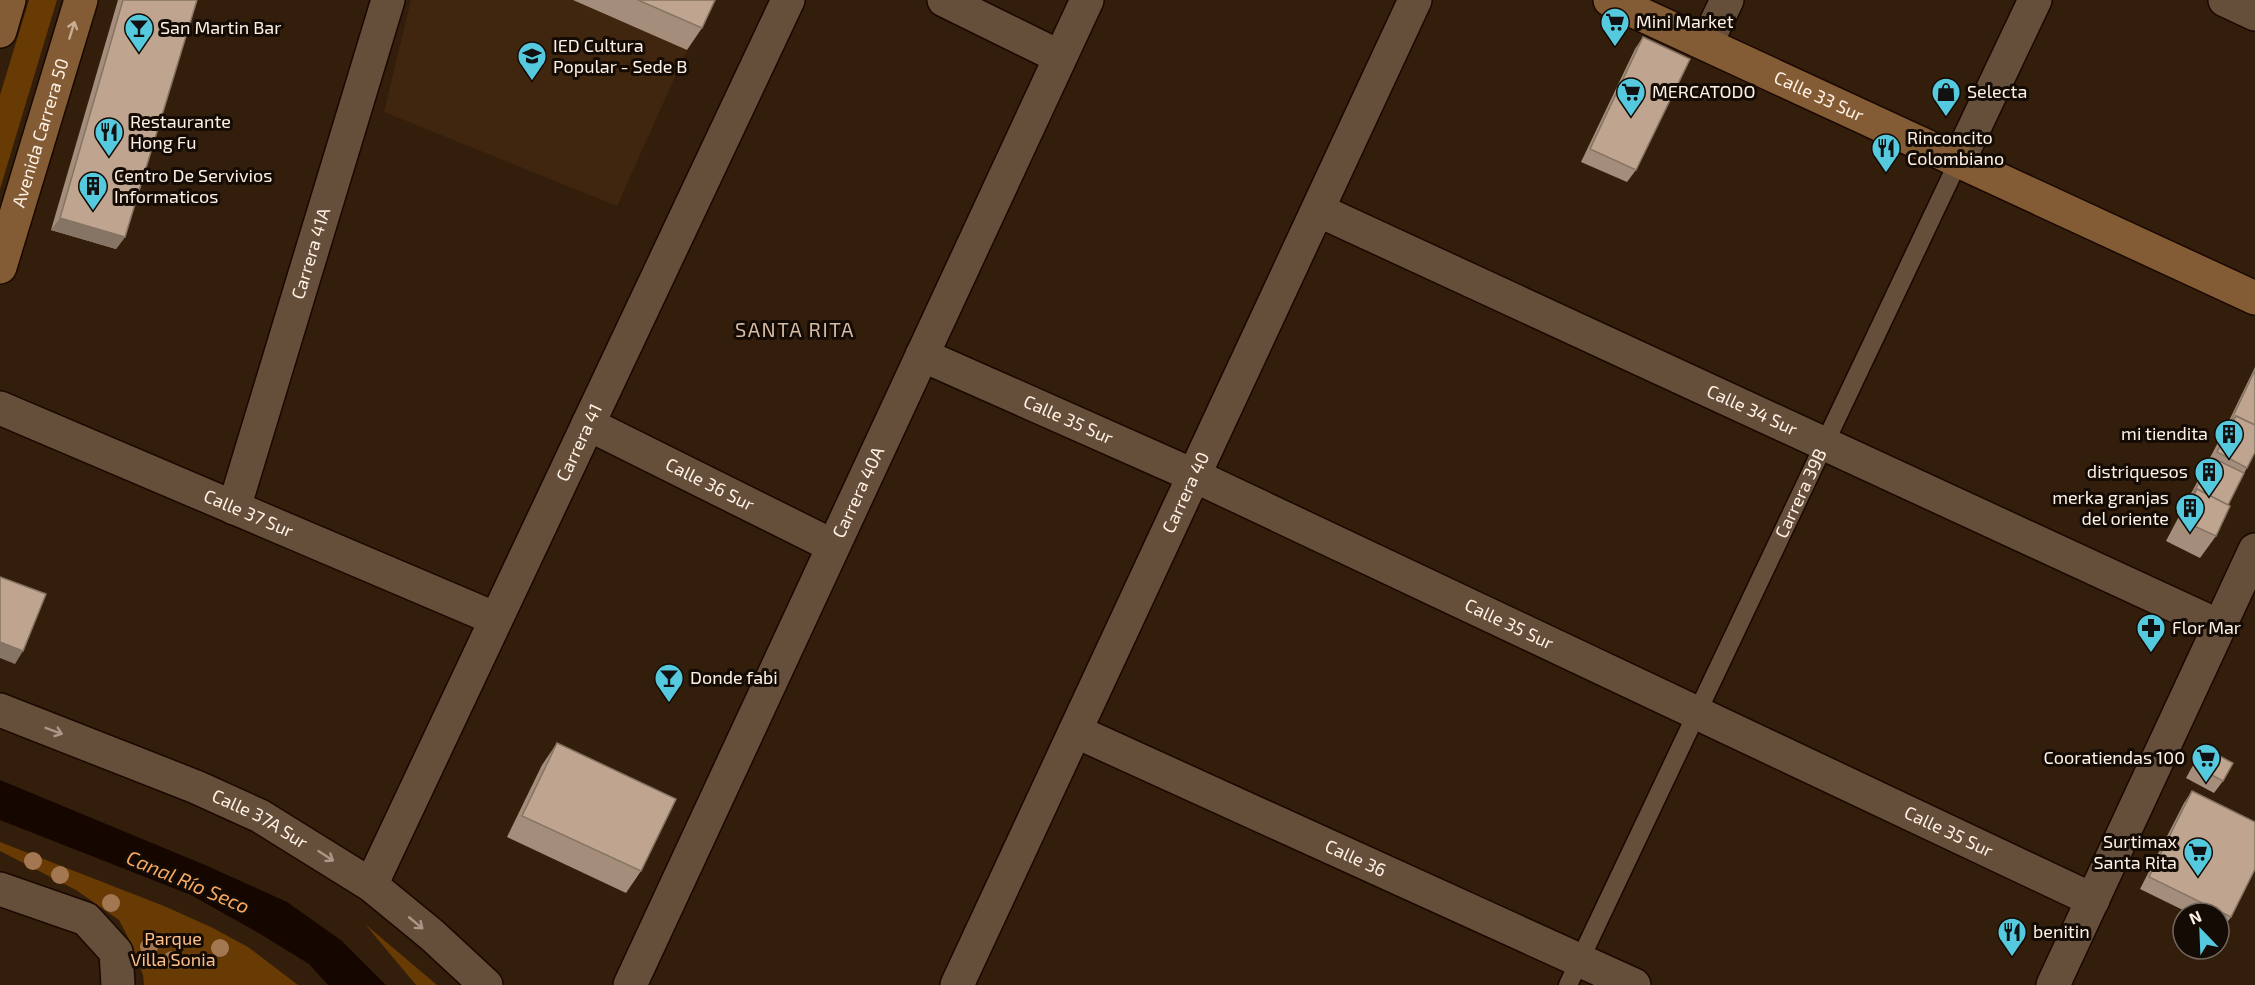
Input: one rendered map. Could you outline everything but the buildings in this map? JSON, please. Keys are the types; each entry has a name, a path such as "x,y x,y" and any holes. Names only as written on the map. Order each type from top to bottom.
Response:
{"street":[{"path":"0,31 9,0"},
{"name":"Avenida Carrera 50","path":"0,267 81,0"},
{"name":"Carrera 41A","path":"234,508 388,0"},
{"name":"Carrera 41","path":"371,885 788,0"},
{"path":"944,0 1060,57"},
{"name":"Carrera 40A","path":"630,985 1087,0"},
{"name":"Carrera 40","path":"958,985 1414,0"},
{"name":"Calle 33 Sur","path":"1610,0 2255,298"},
{"path":"1706,44 1727,0"},
{"name":"Carrera 39B","path":"1959,160 2035,0"},
{"path":"2225,0 2255,14"},
{"name":"Calle 34 Sur","path":"1318,210 2219,626"},
{"name":"Calle 35 Sur","path":"922,355 1194,476 2093,900"},
{"name":"Calle 37 Sur","path":"0,408 496,620"},
{"name":"Calle 36 Sur","path":"588,424 833,546"},
{"path":"2053,985 2255,550"},
{"name":"Calle 37A Sur","path":"0,710 196,787 260,816 371,885 432,935 486,985"},
{"name":"Calle 36","path":"1076,731 1574,973 1634,985"},
{"path":"0,889 86,919 116,952 118,985"}],"lane":[{"name":"Carrera 39B","path":"1574,973 1959,160"}],"shaded area":[{"name":"IED Cultura Popular - Sede B","path":"411,0 573,0 687,50 617,206 384,112"}],"green space":[{"path":"29,0 57,0 0,189 0,95"},
{"name":"Parque Villa Sonia","path":"0,842 164,906 211,927 248,947 298,985 144,985 143,975 132,945 119,920 76,890 0,851"},
{"path":"365,924 437,985 416,985"}],"water":[{"name":"Canal Río Seco","path":"0,780 205,865 287,902 342,941 386,985 328,985 309,964 191,895 0,820"}],"place":[{"name":"Mini Market","path":"1615,48"},
{"name":"San Martin Bar","path":"139,54"},
{"name":"IED Cultura Popular - Sede B","path":"532,82"},
{"name":"MERCATODO","path":"1631,118"},
{"name":"Selecta","path":"1946,118"},
{"name":"Restaurante Hong Fu","path":"109,158"},
{"name":"Rinconcito Colombiano","path":"1886,174"},
{"name":"Centro De Servivios Informaticos","path":"93,212"},
{"name":"mi tiendita","path":"2229,460"},
{"name":"distriquesos","path":"2209,498"},
{"name":"merka granjas del oriente","path":"2190,534"},
{"name":"Flor Mar","path":"2151,654"},
{"name":"Donde fabi","path":"669,704"},
{"name":"Cooratiendas 100","path":"2206,784"},
{"name":"Surtimax Santa Rita","path":"2198,878"},
{"name":"benitin","path":"2012,958"}],"district":[{"name":"SANTA RITA","path":"795,330"}]}
